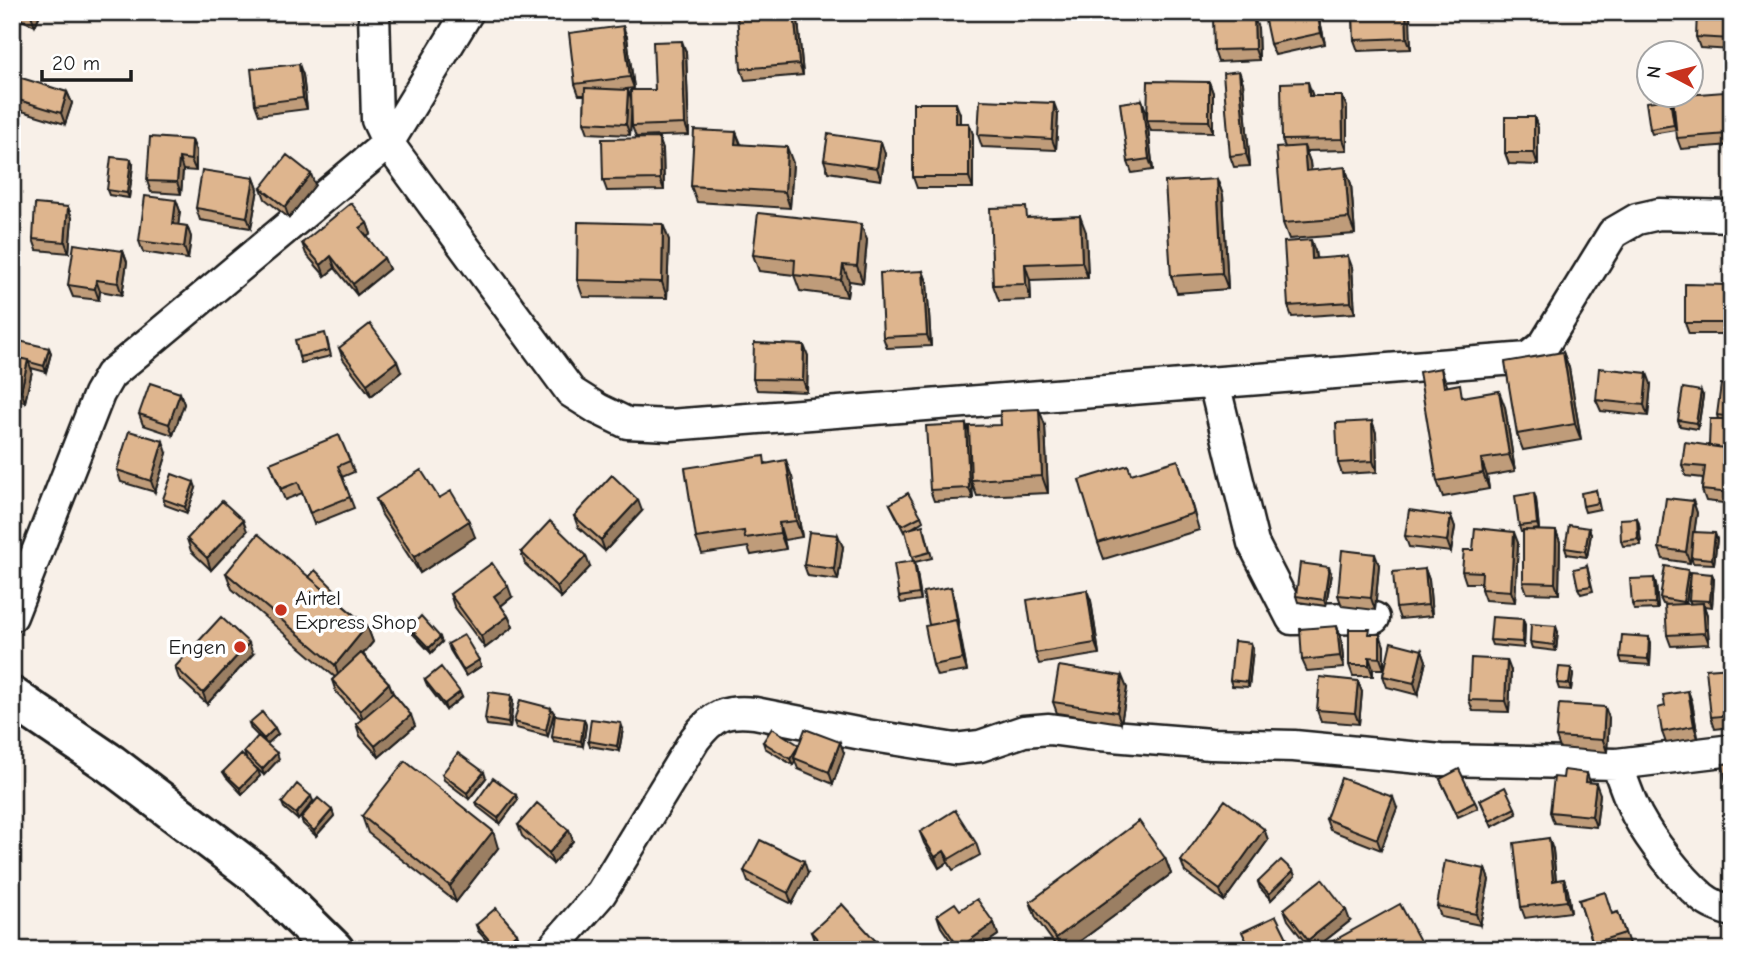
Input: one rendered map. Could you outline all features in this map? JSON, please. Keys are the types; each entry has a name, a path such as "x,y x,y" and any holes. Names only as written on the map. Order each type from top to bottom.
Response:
{"highway":[{"path":"12,696 111,764 260,877 334,950"}],"street":[{"path":"374,12 377,120 388,143 571,392 627,423 670,425 1528,358 1544,345 1614,233 1637,219 1659,214 1732,216"},
{"path":"12,616 99,394 110,374 388,143 468,12"},
{"path":"1214,383 1253,543 1292,619 1374,618"},
{"path":"551,950 601,892 705,725 720,715 738,711 956,749 980,746 1024,731 1049,729 1211,744 1294,746 1441,760 1617,764 1732,750"},
{"path":"1617,764 1639,818 1680,874 1704,899 1732,911"}],"building":[{"path":"794,12 799,64 741,69 737,14"},
{"path":"1281,12 1317,12 1321,33 1270,44 1264,16"},
{"path":"1353,12 1406,12 1407,38 1354,40"},
{"path":"1697,12 1732,12 1732,39 1696,37"},
{"path":"1254,17 1255,49 1214,50 1213,18"},
{"path":"623,26 630,77 575,84 569,33"},
{"path":"682,41 685,124 632,126 631,90 655,90 653,42"},
{"path":"299,64 303,98 255,104 251,69"},
{"path":"1239,71 1246,154 1230,156 1223,73"},
{"path":"15,76 67,92 61,113 12,98"},
{"path":"1148,81 1209,82 1209,121 1147,120"},
{"path":"1308,82 1309,96 1342,96 1343,139 1282,140 1281,83"},
{"path":"585,88 628,90 626,124 584,122"},
{"path":"1724,92 1727,134 1677,138 1674,108 1706,108 1706,93"},
{"path":"980,100 1054,103 1052,139 978,135"},
{"path":"1142,100 1149,159 1128,162 1120,103"},
{"path":"913,103 956,103 956,123 969,123 969,177 913,177"},
{"path":"1647,108 1671,108 1674,125 1650,129"},
{"path":"1505,117 1534,117 1534,153 1505,153"},
{"path":"694,130 736,132 735,144 787,147 785,192 691,186"},
{"path":"828,134 881,142 877,168 824,160"},
{"path":"150,137 192,140 191,160 179,158 177,182 147,181"},
{"path":"659,138 660,179 603,180 602,139"},
{"path":"1304,146 1306,171 1345,167 1349,218 1283,223 1276,148"},
{"path":"287,155 311,174 285,207 261,188"},
{"path":"111,157 131,159 127,193 107,190"},
{"path":"202,170 254,178 247,217 196,208"},
{"path":"1217,179 1222,273 1171,276 1165,182"},
{"path":"145,196 176,200 173,224 187,226 184,247 139,241"},
{"path":"351,203 367,223 360,228 384,258 353,284 331,256 321,265 302,243"},
{"path":"35,204 68,207 65,242 33,239"},
{"path":"1026,207 1027,218 1080,216 1082,262 1025,264 1026,284 993,285 990,208"},
{"path":"758,213 861,224 857,266 843,265 841,280 794,275 795,260 753,255"},
{"path":"578,222 663,224 662,282 577,280"},
{"path":"1311,240 1312,259 1348,256 1351,302 1288,306 1284,242"},
{"path":"74,244 123,251 118,283 96,280 95,289 68,285"},
{"path":"923,271 927,335 883,337 880,273"},
{"path":"1685,284 1728,285 1729,323 1685,323"},
{"path":"12,322 17,323 12,340"},
{"path":"370,324 397,361 367,384 339,348"},
{"path":"325,333 329,350 299,357 295,340"},
{"path":"19,341 49,348 44,366 15,357"},
{"path":"754,343 804,345 803,380 753,379"},
{"path":"1563,352 1575,424 1517,434 1505,362"},
{"path":"12,357 28,360 21,391 12,389"},
{"path":"1441,368 1444,387 1460,384 1462,397 1499,391 1509,455 1481,459 1483,473 1437,481 1419,372"},
{"path":"1599,368 1647,373 1644,405 1596,400"},
{"path":"150,383 180,393 169,424 139,414"},
{"path":"1721,384 1732,385 1732,417 1717,415"},
{"path":"1683,388 1701,391 1696,423 1678,420"},
{"path":"1039,409 1042,476 971,480 969,426 1001,425 1000,411"},
{"path":"1710,419 1732,419 1732,449 1709,446"},
{"path":"1372,421 1373,461 1338,463 1336,423"},
{"path":"966,424 969,488 930,490 926,426"},
{"path":"129,431 163,441 151,481 117,470"},
{"path":"339,435 350,461 338,466 350,497 310,513 298,482 281,489 270,463"},
{"path":"1685,442 1732,449 1731,493 1702,490 1705,467 1682,465"},
{"path":"764,456 765,464 786,460 796,521 779,523 780,533 745,538 744,531 696,538 685,468"},
{"path":"1178,460 1194,513 1098,543 1079,480 1128,465 1131,474"},
{"path":"421,470 439,498 451,491 469,521 414,557 376,499"},
{"path":"172,474 194,482 185,507 163,499"},
{"path":"612,475 638,500 601,540 574,516"},
{"path":"1596,490 1598,503 1583,506 1581,493"},
{"path":"908,493 921,516 902,526 890,504"},
{"path":"1534,493 1537,524 1519,526 1515,496"},
{"path":"1666,498 1693,501 1686,552 1659,548"},
{"path":"222,501 243,520 207,558 187,539"},
{"path":"1409,510 1451,516 1447,541 1405,536"},
{"path":"1637,518 1638,539 1621,541 1620,519"},
{"path":"550,521 586,556 557,587 521,552"},
{"path":"923,525 930,552 912,557 905,530"},
{"path":"1569,525 1589,528 1585,551 1565,548"},
{"path":"1475,528 1514,532 1511,591 1481,589 1482,572 1462,571 1464,550 1473,550"},
{"path":"1523,530 1556,531 1555,583 1523,582"},
{"path":"809,532 838,535 834,569 804,565"},
{"path":"1693,532 1715,533 1712,559 1691,557"},
{"path":"258,534 367,626 335,665 226,573"},
{"path":"1342,550 1375,554 1371,598 1338,595"},
{"path":"914,561 919,594 899,597 894,564"},
{"path":"492,563 508,586 494,596 508,616 481,636 450,594"},
{"path":"1300,563 1329,567 1324,600 1296,596"},
{"path":"1587,566 1591,586 1578,588 1574,569"},
{"path":"1665,566 1688,570 1683,602 1660,598"},
{"path":"1425,569 1428,605 1396,608 1393,572"},
{"path":"315,570 340,595 336,600 309,577"},
{"path":"1691,572 1712,574 1710,601 1689,600"},
{"path":"1654,578 1655,603 1632,604 1630,579"},
{"path":"951,587 957,620 929,625 923,592"},
{"path":"1087,590 1095,643 1035,653 1027,600"},
{"path":"1728,591 1732,591 1732,607 1729,608"},
{"path":"1703,603 1705,633 1667,635 1665,605"},
{"path":"421,616 440,637 429,648 410,628"},
{"path":"221,617 249,643 203,693 175,667"},
{"path":"1492,617 1523,619 1522,642 1490,640"},
{"path":"956,620 963,659 933,665 925,626"},
{"path":"1531,624 1556,626 1554,645 1530,642"},
{"path":"1337,626 1340,656 1302,660 1300,629"},
{"path":"1349,629 1370,629 1369,634 1380,634 1380,658 1369,657 1369,665 1349,665"},
{"path":"464,635 479,660 463,670 448,644"},
{"path":"1622,635 1649,637 1648,659 1620,657"},
{"path":"1234,641 1251,643 1247,682 1230,680"},
{"path":"1391,642 1422,650 1414,683 1383,676"},
{"path":"361,653 389,683 360,711 332,680"},
{"path":"1471,658 1507,660 1505,701 1469,700"},
{"path":"1059,666 1122,676 1117,712 1053,702"},
{"path":"441,667 460,692 444,704 425,680"},
{"path":"1559,667 1571,668 1569,684 1557,683"},
{"path":"1732,667 1732,715 1711,717 1706,669"},
{"path":"1320,677 1358,681 1355,713 1317,710"},
{"path":"1688,691 1694,726 1662,732 1658,708 1665,706 1663,695"},
{"path":"489,692 511,695 508,723 485,719"},
{"path":"393,693 411,715 375,746 356,724"},
{"path":"520,700 551,708 546,730 514,722"},
{"path":"1559,704 1605,707 1603,740 1556,737"},
{"path":"262,712 275,728 264,739 249,723"},
{"path":"555,715 584,719 581,741 552,737"},
{"path":"591,719 621,723 617,746 588,741"},
{"path":"772,728 799,745 790,759 763,742"},
{"path":"805,729 840,742 829,772 794,758"},
{"path":"258,736 277,753 262,769 244,752"},
{"path":"458,753 484,772 467,793 442,774"},
{"path":"241,754 258,770 240,788 223,772"},
{"path":"405,761 493,831 450,886 362,816"},
{"path":"1732,763 1731,862 1723,812 1730,811 1723,764"},
{"path":"1459,769 1475,802 1456,812 1440,779"},
{"path":"1564,770 1587,773 1586,782 1596,783 1592,816 1550,812 1554,777 1563,778"},
{"path":"493,778 516,795 498,818 476,802"},
{"path":"1341,778 1393,797 1377,839 1326,819"},
{"path":"297,784 311,796 296,814 282,803"},
{"path":"1505,787 1515,808 1490,821 1480,800"},
{"path":"318,798 332,810 314,831 301,818"},
{"path":"1225,800 1264,829 1220,890 1181,861"},
{"path":"537,803 569,830 549,853 518,825"},
{"path":"955,810 976,843 949,859 944,851 935,857 920,832"},
{"path":"1139,821 1165,858 1056,938 1030,902"},
{"path":"1549,838 1553,881 1564,879 1567,901 1521,907 1514,843"},
{"path":"760,840 804,861 788,893 744,871"},
{"path":"1281,860 1293,871 1269,894 1258,882"},
{"path":"1445,861 1485,869 1476,914 1437,906"},
{"path":"1322,879 1346,910 1308,940 1284,909"},
{"path":"1605,892 1612,914 1618,912 1625,933 1593,943 1579,900"},
{"path":"977,899 994,923 959,948 937,915 955,903 960,910"},
{"path":"842,904 884,950 827,950 811,932"},
{"path":"1400,904 1425,950 1331,950 1328,944"},
{"path":"496,908 517,933 498,950 476,925"},
{"path":"1276,916 1293,950 1251,950 1242,932"}],"place":[{"name":"Airtel Express Shop","path":"281,610"},
{"name":"Engen","path":"240,647"}]}
